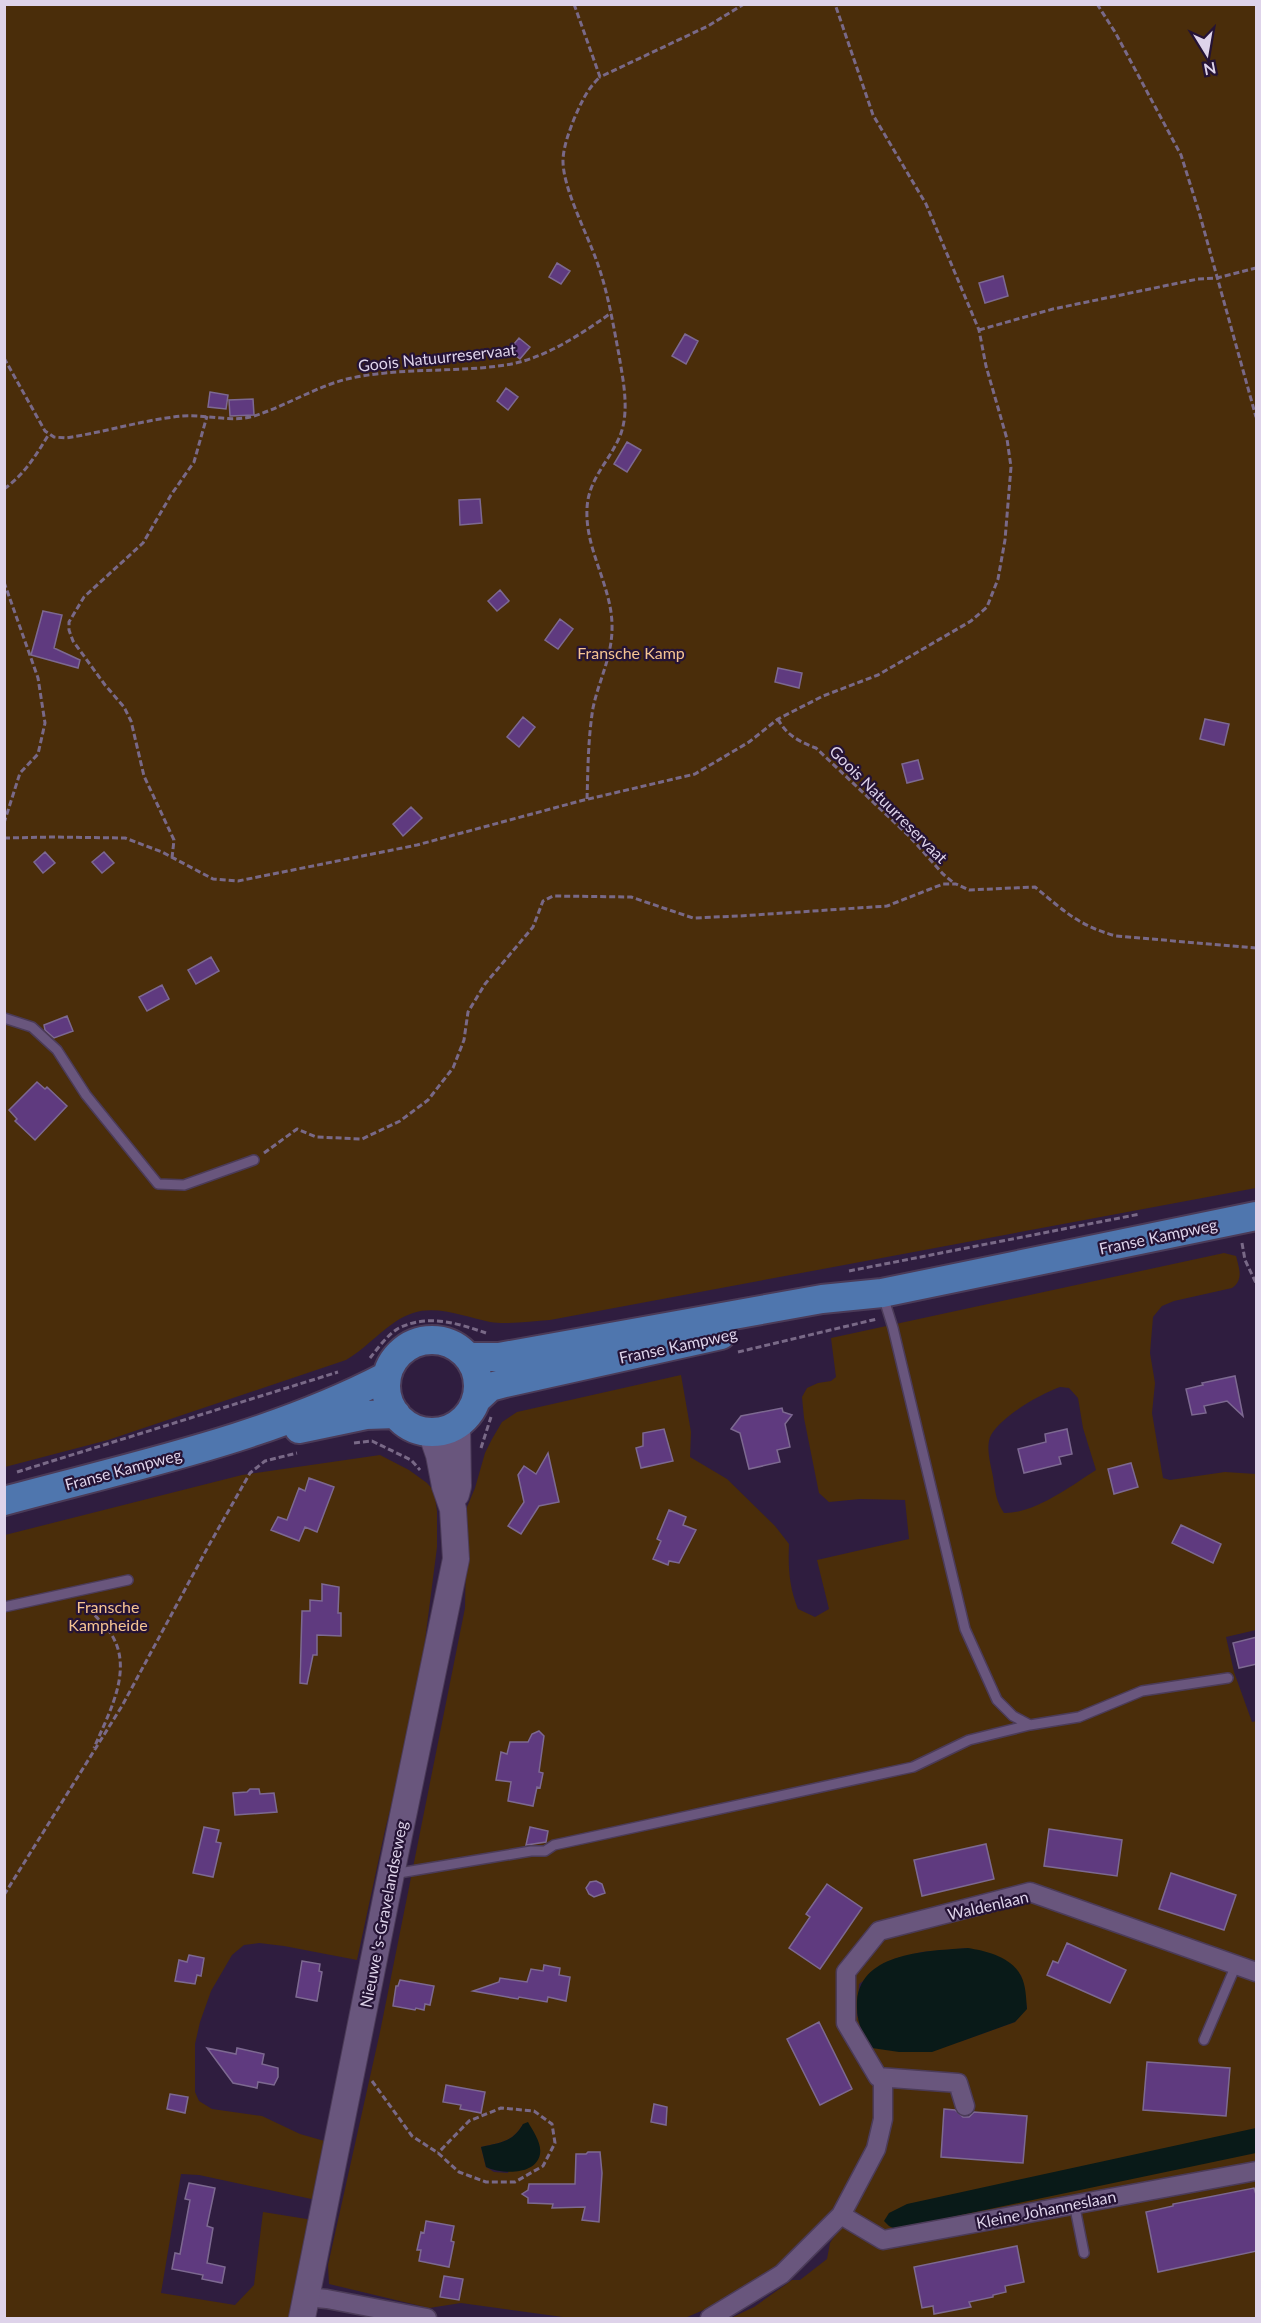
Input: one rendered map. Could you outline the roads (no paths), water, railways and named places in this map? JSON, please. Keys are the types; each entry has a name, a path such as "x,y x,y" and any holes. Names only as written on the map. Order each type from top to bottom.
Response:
{"main road":[{"name":"Franse Kampweg","path":"469,1358 499,1357 799,1303 882,1293 1247,1218"},
{"name":"Franse Kampweg","path":"484,1405 490,1387 826,1312 882,1293"},
{"path":"435,1339 449,1342 462,1349 469,1358 477,1373 484,1405 474,1407 463,1420 444,1428 418,1430 396,1414 387,1397 387,1377 397,1356 407,1347 420,1341 435,1339"},
{"name":"Franse Kampweg","path":"4,1501 241,1437 360,1391 387,1377"},
{"name":"Franse Kampweg","path":"241,1437 296,1430 366,1415 396,1414"},
{"name":"Nieuwe 's-Gravelandseweg","path":"304,2308 456,1559 453,1509 445,1486 439,1455 444,1428"}],"street":[{"name":"Waldenlaan","path":"883,2078 878,2077 846,2023 846,1972 879,1931 1030,1892 1257,1972"},
{"path":"710,2319 782,2274 841,2215 876,2149 884,2119 883,2078 958,2083 965,2106"},
{"name":"Kleine Johanneslaan","path":"841,2215 883,2240 1257,2171"},
{"path":"304,2308 327,2299 427,2319"}],"lane":[{"path":"4,1018 32,1028 57,1050 86,1095 158,1184 184,1185 254,1160"},
{"path":"882,1293 896,1340 965,1629 997,1700 1013,1716 1030,1725"},
{"path":"4,1607 128,1580"},
{"path":"391,1874 531,1851 551,1850 554,1845 913,1767 969,1740 1079,1716 1142,1691 1228,1678"},
{"path":"1204,2040 1236,1965"},
{"path":"1074,2203 1084,2253"}],"park label":[{"name":"Fransche Kamp","path":"631,652"},
{"name":"Fransche Kampheide","path":"108,1615"}]}
